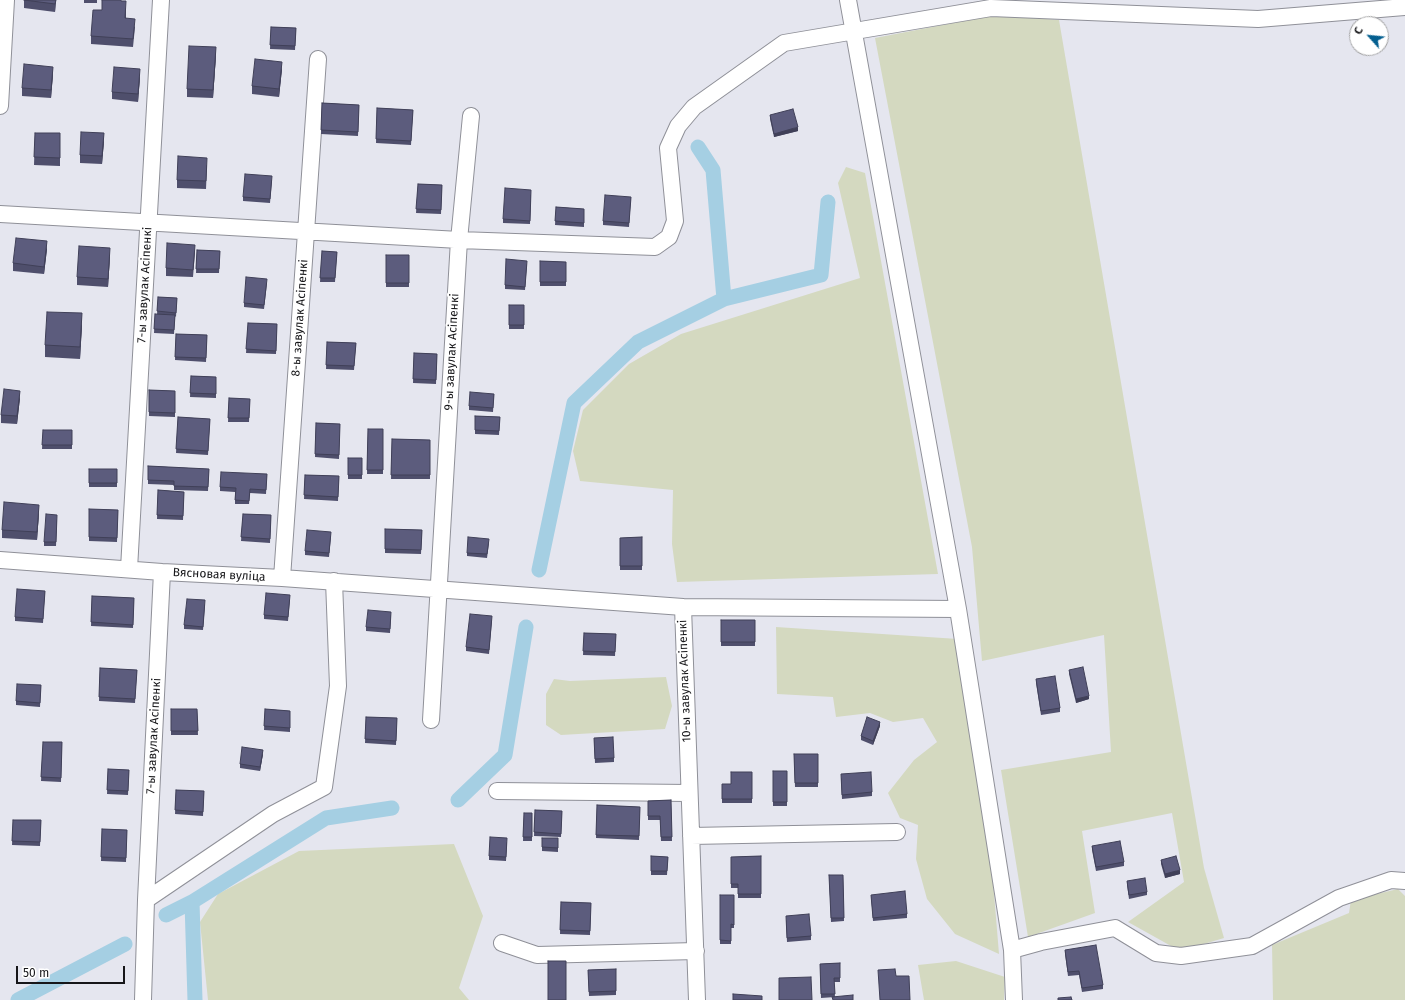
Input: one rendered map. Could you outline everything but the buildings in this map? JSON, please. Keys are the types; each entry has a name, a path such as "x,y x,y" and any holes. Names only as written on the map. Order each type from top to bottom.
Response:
{"street":[{"path":"0,106 6,0"},
{"name":"7-ы завулак Асіпенкі","path":"128,569 161,0"},
{"path":"848,0 958,609 1012,950 1014,1000"},
{"path":"0,214 459,240 655,247 669,237 675,221 668,148 678,126 694,107 784,43 991,8 1258,19 1405,7"},
{"name":"8-ы завулак Асіпенкі","path":"282,578 318,59"},
{"name":"9-ы завулак Асіпенкі","path":"431,720 459,240 471,116"},
{"name":"Вясновая вуліца","path":"0,560 162,572 334,581 438,589"},
{"name":"7-ы завулак Асіпенкі","path":"143,1000 146,900 162,572"},
{"path":"146,900 273,814 324,787 338,686 334,581"},
{"name":"10-ы завулак Асіпенкі","path":"438,589 683,607 697,1000"},
{"path":"683,607 958,609"},
{"path":"497,791 689,793"},
{"path":"691,836 897,832"},
{"path":"1012,950 1041,942 1115,928 1156,953 1181,956 1252,946 1339,898 1391,880 1405,881"},
{"path":"502,943 537,955 696,951"}],"green space":[{"path":"994,15 1059,20 1204,868 1224,938 1180,951 1128,922 1184,882 1172,813 1082,831 1095,913 1028,937 1001,770 1111,752 1104,635 982,661 972,547 875,38"},
{"path":"846,167 865,173 938,574 677,582 672,544 673,490 580,481 573,451 583,410 629,364 681,334 860,278 838,183"},
{"path":"776,627 958,639 990,845 999,954 955,934 927,899 916,859 918,825 900,818 888,793 914,760 937,742 923,718 893,722 870,713 836,717 833,697 777,694"},
{"path":"666,677 672,706 665,729 561,735 546,725 546,694 554,679 570,681"},
{"path":"454,844 483,916 459,988 469,1000 208,1000 200,922 218,894 299,851"},
{"path":"1398,889 1405,896 1405,1000 1273,1000 1272,945 1349,913 1351,900"},
{"path":"956,961 1005,977 1004,1000 924,1000 918,965"}],"waterway":[{"path":"698,147 713,170 724,299"},
{"path":"539,570 574,403 638,342 724,299 821,275 828,202"},
{"path":"458,800 505,755 526,627"},
{"path":"195,1000 192,902 326,818 392,808"},
{"path":"166,915 192,902"},
{"path":"18,1000 125,944"}]}
